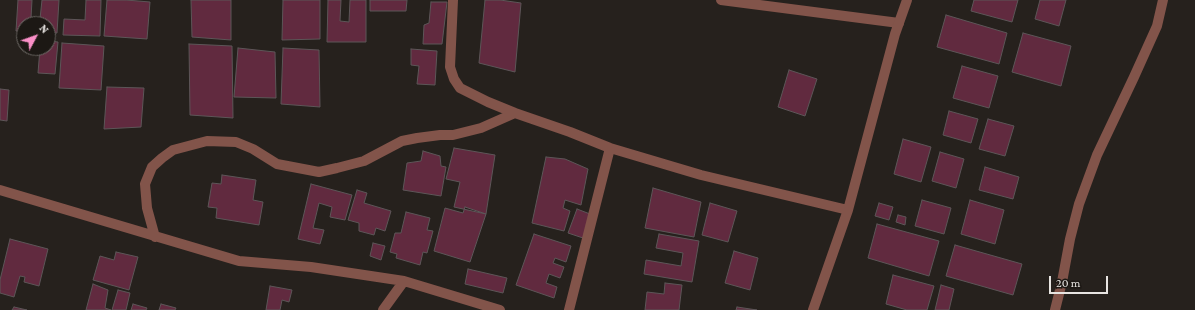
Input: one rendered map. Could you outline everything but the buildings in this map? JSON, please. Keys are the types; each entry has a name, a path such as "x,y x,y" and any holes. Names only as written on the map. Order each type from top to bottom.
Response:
{"street":[{"path":"453,0 450,67 454,79 460,88 515,113 610,148 702,175 848,210"},
{"path":"721,0 899,23"},
{"path":"812,310 848,210 899,23 907,0"},
{"path":"1055,310 1079,204 1097,155 1157,26 1163,0"},
{"path":"155,236 147,208 145,184 152,167 173,150 207,141 236,142 277,164 319,172 364,161 402,141 440,135 453,135 481,128 515,113"},
{"path":"569,310 610,148"},
{"path":"0,190 240,261 311,267 404,281 500,310"},
{"path":"383,310 404,281"}]}
